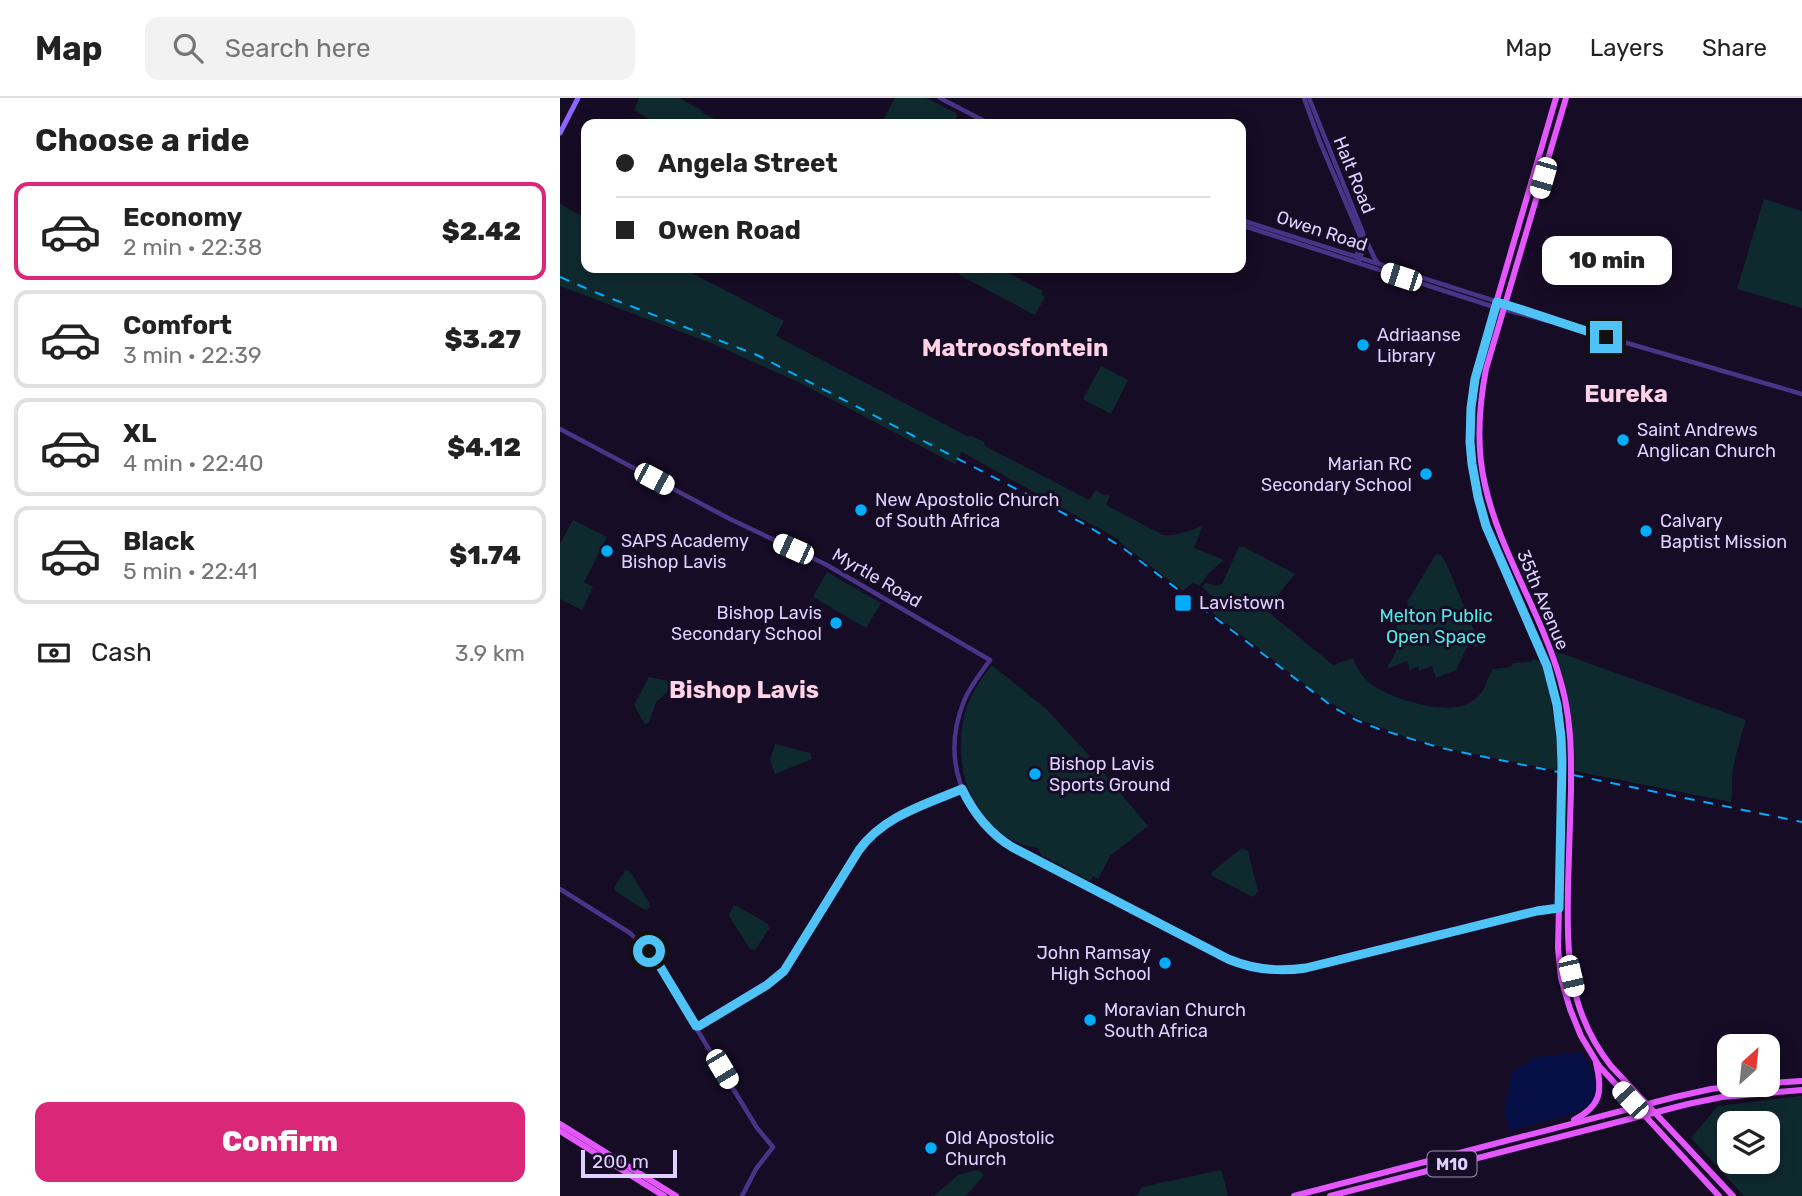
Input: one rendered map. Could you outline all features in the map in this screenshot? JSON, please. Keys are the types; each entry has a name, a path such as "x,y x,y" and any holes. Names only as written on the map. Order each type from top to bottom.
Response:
{"main road":[{"path":"560,133 578,98"},
{"name":"35th Avenue","path":"1556,98 1475,379 1471,408 1472,464 1486,526 1551,679 1559,717 1562,782 1558,934 1559,964 1565,994 1581,1036 1595,1060 1719,1196"},
{"name":"35th Avenue","path":"1566,98 1486,369 1482,393 1480,454 1483,478 1502,541 1549,646 1560,678 1569,720 1569,962 1575,994 1597,1045 1608,1062 1733,1196"},
{"path":"1566,1125 1589,1112 1597,1101 1600,1082 1595,1060"},
{"path":"1780,1082 1802,1081"},
{"name":"M10","path":"1294,1196 1646,1104 1717,1089"},
{"name":"M10","path":"1331,1196 1654,1112 1722,1097 1802,1090"},
{"path":"560,1124 676,1196"},
{"path":"560,1131 664,1196"}],"street":[{"path":"940,98 980,119"},
{"name":"Halt Road","path":"1306,98 1363,233 1365,244 1357,260"},
{"name":"Halt Road","path":"1306,98 1320,142 1360,236 1357,260"},
{"name":"Owen Road","path":"1246,222 1505,307 1802,394"},
{"name":"Owen Road","path":"1246,227 1496,304"},
{"path":"1363,233 1379,264"},
{"name":"Myrtle Road","path":"560,429 719,513 825,564 990,660 969,691 957,726 955,761 962,789"},
{"path":"696,1026 767,985 787,967 870,836 896,817 962,789 978,817 993,834 1012,847 1228,959 1255,968 1306,968 1537,911 1568,908"},
{"path":"560,889 625,930 645,946 658,963 757,1128 773,1147 756,1169 742,1196"}],"green space":[{"path":"639,98 679,98 714,119 649,119 634,110"},
{"path":"895,98 926,98 957,116 956,119 884,119"},
{"path":"1764,199 1802,211 1802,308 1737,289"},
{"path":"560,204 581,215 581,273 692,273 784,321 776,336 969,437 984,442 985,446 1089,500 1096,490 1103,495 1107,494 1110,496 1106,505 1163,535 1183,533 1203,525 1194,548 1224,560 1199,586 1193,582 1183,591 1118,539 962,452 955,464 800,383 716,345 560,286"},
{"path":"958,273 1009,273 1043,291 1042,295 1045,297 1035,315"},
{"path":"1101,366 1128,380 1111,414 1083,399"},
{"path":"573,520 607,537 584,582 593,587 582,610 560,599 560,544"},
{"path":"1239,547 1244,547 1295,574 1266,610 1333,665 1353,658 1368,681 1391,695 1433,707 1459,707 1479,695 1493,669 1511,667 1513,663 1530,662 1534,659 1541,663 1553,714 1559,765 1555,770 1444,748 1361,720 1324,699 1205,607 1213,597 1202,587 1206,583 1216,586 1222,584"},
{"name":"Melton Public Open Space","path":"1436,554 1441,555 1447,565 1480,645 1476,647 1469,643 1456,670 1436,678 1432,666 1419,671 1418,666 1410,670 1407,661 1387,669 1403,637 1394,632 1408,605 1407,602"},
{"path":"827,572 881,603 866,628 813,597"},
{"path":"1555,651 1746,720 1733,769 1731,802 1575,771 1570,710"},
{"name":"Bishop Lavis Sports Ground","path":"992,665 1046,709 1148,826 1110,856 1098,879 1093,876 1090,881 1041,855 1038,848 1006,837 981,812 970,792 962,765 962,726 971,696"},
{"path":"649,677 676,684 656,702 646,724 634,705"},
{"path":"775,744 810,753 812,759 775,774 770,760"},
{"path":"1242,848 1248,851 1258,891 1253,897 1212,876 1211,873"},
{"path":"626,870 630,871 649,903 650,907 646,910 615,891 614,887"},
{"path":"733,906 768,924 769,929 755,950 750,949 729,916"},
{"path":"1802,1096 1802,1196 1744,1196 1724,1174 1780,1174 1780,1111 1717,1111 1717,1166 1691,1138 1718,1106"},
{"path":"978,1170 984,1175 966,1196 934,1196 958,1175"},
{"path":"1220,1170 1228,1196 1134,1196 1138,1195 1142,1187"}],"shaded area":[{"path":"1582,1052 1596,1087 1592,1102 1575,1113 1510,1131 1504,1113 1512,1072 1536,1057"}],"railway":[{"path":"560,277 757,355 1086,525 1123,548 1333,707 1356,720 1441,748 1802,822"}],"place":[{"name":"Adriaanse Library","path":"1363,345"},
{"name":"Saint Andrews Anglican Church","path":"1623,440"},
{"name":"Marian RC Secondary School","path":"1426,474"},
{"name":"New Apostolic Church of South Africa","path":"861,510"},
{"name":"Calvary Baptist Mission","path":"1646,531"},
{"name":"SAPS Academy Bishop Lavis","path":"607,551"},
{"name":"Lavistown","path":"1183,603"},
{"name":"Bishop Lavis Secondary School","path":"836,623"},
{"name":"Bishop Lavis Sports Ground","path":"1035,774"},
{"name":"John Ramsay High School","path":"1165,963"},
{"name":"Moravian Church South Africa","path":"1090,1020"},
{"name":"Old Apostolic Church","path":"931,1148"}],"district":[{"name":"Matroosfontein","path":"1015,348"},
{"name":"Eureka","path":"1626,394"},
{"name":"Bishop Lavis","path":"744,690"}],"route":[{"path":"649,951 696,1026 699,1026 767,985 784,971 870,836 896,817 962,789 978,817 993,834 1012,847 1228,959 1255,968 1306,968 1537,911 1559,908 1562,763 1557,705 1547,666 1486,526 1472,464 1471,408 1477,368 1497,302 1606,337"}]}
